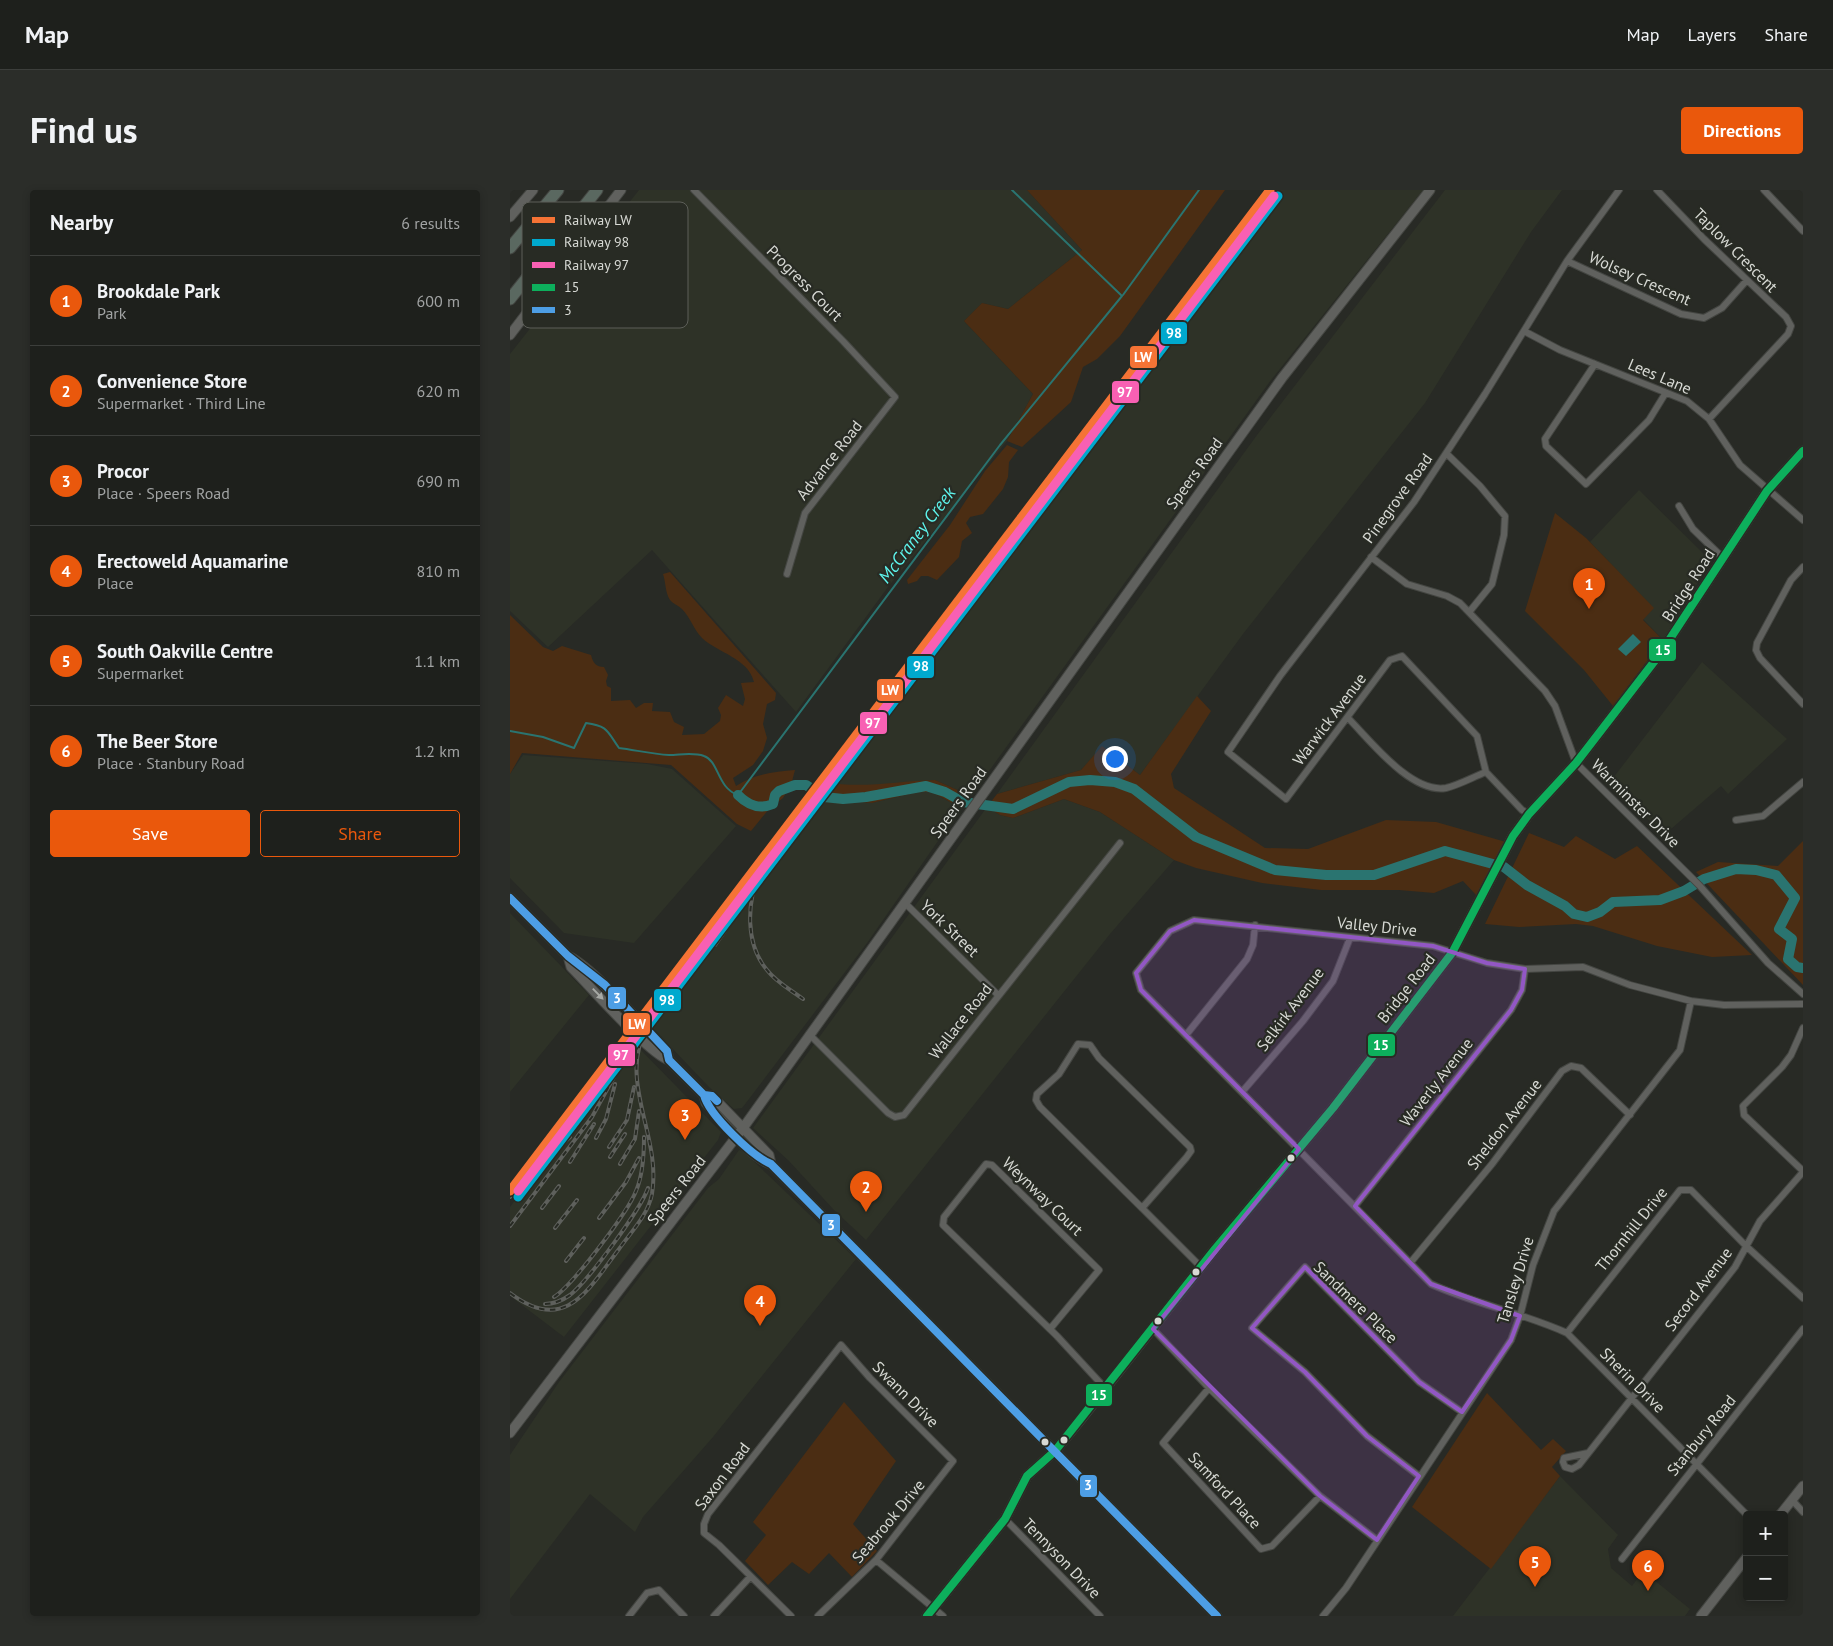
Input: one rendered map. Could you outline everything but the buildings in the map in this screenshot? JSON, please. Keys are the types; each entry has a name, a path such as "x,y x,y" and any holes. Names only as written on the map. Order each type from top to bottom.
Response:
{"highway":[{"path":"548,202 558,190"},
{"path":"588,202 597,190"},
{"path":"510,248 522,234"},
{"path":"511,299 522,285"}],"main road":[{"path":"523,202 533,190"},
{"path":"613,202 622,190"},
{"name":"Speers Road","path":"510,1433 740,1132 1282,378 1430,190"},
{"path":"510,217 522,203"},
{"path":"510,335 522,319"},
{"name":"Bridge Road","path":"927,1616 1005,1519 1027,1476 1055,1451 1201,1267 1299,1149 1452,954 1513,836 1529,814 1576,762 1660,654 1767,490 1803,451"},
{"path":"510,898 568,956 578,961 608,991 666,1051 670,1060 704,1095 712,1096 740,1132 769,1155 771,1164 1217,1616"},
{"path":"1783,1511 1803,1486"},
{"path":"1701,1616 1743,1562"}],"street":[{"name":"Progress Court","path":"694,190 843,340 894,397"},
{"name":"Pinegrove Road","path":"1286,799 1228,752 1280,676 1447,454 1567,260 1620,190"},
{"name":"Taplow Crescent","path":"1657,190 1786,317 1791,326 1788,334 1709,419"},
{"path":"1764,190 1803,231"},
{"name":"Wolsey Crescent","path":"1567,260 1681,314 1704,318 1722,308 1747,280"},
{"name":"Lees Lane","path":"1524,331 1560,350 1665,394 1687,401 1709,419 1740,466 1803,520"},
{"path":"1595,364 1545,438 1546,446 1586,484 1649,420 1665,394"},
{"name":"Advance Road","path":"787,574 805,513 894,397"},
{"path":"1447,454 1480,486 1506,516 1504,535 1492,584 1470,611"},
{"path":"1679,506 1693,528 1723,558"},
{"name":"Warminster Drive","path":"1371,557 1407,584 1447,596 1470,611 1545,691 1555,706 1576,762 1700,886 1768,963 1803,994"},
{"path":"1803,567 1791,580 1757,643 1756,650 1760,658 1803,704"},
{"name":"Warwick Avenue","path":"1286,799 1390,660 1402,656 1478,736 1486,772"},
{"path":"1348,718 1405,775 1425,785 1445,788 1486,772 1522,810 1529,814"},
{"path":"1736,820 1763,816 1803,782"},
{"name":"Wallace Road","path":"809,1034 888,1112 895,1117 904,1115 998,994 1120,843"},
{"name":"York Street","path":"904,902 998,994"},
{"name":"Valley Drive","path":"1136,974 1170,931 1181,924 1194,920 1255,925 1350,938 1433,946 1452,954 1487,963 1525,969 1583,967 1630,985 1691,1000"},
{"path":"1186,1034 1247,959 1253,945 1255,925"},
{"name":"Selkirk Avenue","path":"1242,1092 1303,1021 1333,981 1350,938"},
{"name":"Waverly Avenue","path":"1355,1206 1511,1010 1522,990 1525,969"},
{"name":"Sherin Drive","path":"1136,974 1141,990 1431,1284 1452,1294 1547,1324 1567,1333 1743,1511"},
{"path":"1691,1000 1724,1005 1803,1004"},
{"name":"Tansley Drive","path":"1322,1616 1346,1588 1511,1340 1520,1316 1533,1265 1554,1211 1680,1050 1691,1000"},
{"path":"1803,1028 1787,1061 1743,1106 1742,1110 1744,1115 1803,1171"},
{"path":"1142,1208 1186,1158 1191,1151 1190,1147 1099,1058 1090,1045 1078,1044 1058,1074 1037,1094 1038,1104 1142,1208 1201,1267"},
{"name":"Sheldon Avenue","path":"1411,1262 1492,1164 1562,1071 1571,1066 1581,1068 1630,1115"},
{"name":"Weynway Court","path":"1050,1329 1099,1270 992,1165 986,1164 944,1217 943,1225 1050,1329 1105,1388"},
{"name":"Secord Avenue","path":"1588,1453 1735,1267 1760,1221 1803,1171"},
{"name":"Thornhill Drive","path":"1567,1333 1680,1190 1691,1190 1746,1246"},
{"path":"1746,1246 1803,1298"},
{"name":"Sandmere Place","path":"1419,1476 1367,1436 1305,1372 1252,1328 1305,1267 1419,1382 1462,1412"},
{"path":"1153,1329 1209,1388 1320,1496 1377,1540"},
{"name":"Stanbury Road","path":"1622,1559 1803,1329"},
{"name":"Swann Drive","path":"841,1346 870,1378 953,1461"},
{"name":"Saxon Road","path":"750,1577 719,1545 704,1533 704,1524 708,1514 733,1481 841,1346"},
{"name":"Samford Place","path":"1209,1388 1163,1443 1260,1549 1272,1546 1320,1496"},
{"name":"Seabrook Drive","path":"818,1616 876,1560 953,1461"},
{"path":"1792,1500 1803,1512"},
{"name":"Tennyson Drive","path":"1005,1519 1100,1616"},
{"path":"876,1560 943,1616"},
{"path":"714,1616 750,1577 791,1616"},
{"path":"629,1616 647,1593 659,1590 684,1616"}],"highlighted area":[{"path":"1194,920 1433,946 1487,963 1525,969 1522,990 1511,1010 1355,1206 1431,1284 1520,1316 1511,1340 1462,1412 1419,1382 1305,1267 1252,1328 1305,1372 1367,1436 1419,1476 1377,1540 1320,1496 1153,1329 1299,1149 1141,990 1136,973 1170,931"}],"shaded area":[{"path":"639,190 1027,190 1082,250 1008,309 982,303 964,321 1033,394 1007,441 888,587 796,712 652,550 548,647 510,611 510,354 530,328 688,328 688,202 630,202"},
{"path":"1027,190 1225,190 1120,336 1097,359 1083,367 1071,402 1022,447 1007,441 1033,394 964,321 982,303 1008,309 1082,250"},
{"path":"1279,190 1423,190 1271,380 971,796 935,780 882,785 847,786 832,783 1166,344"},
{"path":"1445,190 1562,190 1531,232 1425,403 1243,634 1140,775 1102,747 1081,770 997,794 1257,435"},
{"path":"1007,445 1018,450 1009,462 1008,477 1003,489 983,514 970,517 966,523 972,533 962,541 959,557 937,580 928,576 921,576 917,581 908,584 907,580 950,525 985,471"},
{"path":"1639,490 1711,561 1663,640 1643,619 1653,608 1590,542"},
{"path":"1555,513 1586,538 1654,608 1643,620 1663,640 1613,706 1584,670 1525,611"},
{"path":"670,572 776,693 775,700 767,704 763,724 767,738 763,751 753,765 733,778 736,786 757,776 795,770 791,785 783,798 769,809 751,831 737,824 671,765 522,753 510,774 510,615 543,647 553,651 562,646 591,655 595,664 604,667 608,675 606,681 607,686 611,688 611,701 630,700 636,708 644,703 653,703 652,711 670,712 674,722 684,727 682,735 704,734 720,721 721,715 718,708 726,695 743,706 745,699 741,683 754,682 751,674 739,661 702,638 685,612 670,600 663,574"},
{"path":"1702,662 1787,739 1728,794 1721,786 1664,835 1610,782"},
{"path":"1197,696 1211,711 1171,774 1174,788 1265,848 1308,849 1386,820 1436,822 1506,842 1477,896 1463,881 1434,893 1399,890 1321,890 1262,883 1196,868 1174,860 1100,812 1064,799 1013,818 1000,815 987,807 997,794 1081,770 1102,746 1140,775"},
{"path":"523,755 647,764 672,769 736,826 634,943 564,933 510,878 510,774"},
{"path":"935,780 971,796 961,808 932,792 917,792 872,803 849,801 841,804 813,799 825,782 866,785"},
{"path":"917,792 932,792 961,808 867,943 742,1108 734,1109 709,1087 650,1025 745,898 750,887 756,889 759,882 822,800 841,803 849,801 872,803"},
{"path":"1064,799 1100,812 1174,860 1110,934 866,1240 834,1210 789,1161 753,1128 987,807 1000,815 1013,818"},
{"path":"1529,833 1564,847 1576,836 1615,859 1637,846 1752,955 1712,957 1657,946 1593,926 1576,924 1519,927 1485,924"},
{"path":"1803,841 1803,985 1696,872 1718,862 1778,866"},
{"path":"510,913 589,995 510,1092"},
{"path":"632,1041 721,1132 718,1140 564,1337 510,1296 510,1207"},
{"path":"739,1150 744,1152 856,1259 713,1437 643,1517 635,1532 590,1494 510,1599 510,1455 559,1382 708,1188 719,1179"},
{"path":"1487,1393 1541,1450 1553,1439 1566,1451 1552,1467 1560,1476 1491,1569 1412,1507"},
{"path":"844,1402 896,1461 853,1524 877,1551 852,1577 829,1553 809,1574 792,1562 768,1585 745,1561 766,1535 753,1522"},
{"path":"1560,1476 1618,1535 1608,1549 1611,1568 1632,1586 1643,1571 1690,1609 1685,1616 1453,1616"}],"water":[{"path":"1633,634 1641,642 1626,656 1618,649"}],"waterway":[{"name":"McCraney Creek","path":"510,731 543,737 574,748 586,723 599,726 609,733 619,748 669,755 691,754 704,756 713,763 726,787 738,795 1000,445 1122,296 1012,190"},
{"name":"McCraney Creek","path":"1123,295 1199,190"},
{"path":"738,795 754,806 763,807 773,804 775,795 779,791 795,785 806,785 824,797 843,799 866,797 926,786 945,792 963,802 1013,809 1069,782 1090,780 1115,782 1134,789 1196,837 1275,870 1326,875 1374,875 1445,851 1504,867 1527,885 1565,906 1574,914 1587,917 1600,912 1613,902 1660,900 1684,891 1704,879 1736,869 1756,870 1776,875 1795,898 1779,929 1792,939 1788,959 1797,967 1803,968"}],"railway":[{"path":"510,1197 778,844 807,800"},
{"path":"759,874 750,910 750,923 755,948 767,970 779,982 803,999"},
{"path":"715,945 749,896"},
{"path":"510,1293 529,1305 546,1310 560,1308 574,1302 597,1279 647,1209 652,1194 653,1172 651,1150 638,1087 637,1067 639,1045 648,1024"},
{"path":"510,1226 592,1117 626,1055"},
{"path":"596,1138 606,1119 615,1084"},
{"path":"609,1147 627,1120 634,1087"},
{"path":"620,1164 635,1139 639,1111"},
{"path":"570,1162 594,1124"},
{"path":"610,1157 625,1134"},
{"path":"541,1164 570,1137"},
{"path":"554,1297 586,1264 631,1201 642,1172 644,1137"},
{"path":"599,1218 626,1182 639,1158"},
{"path":"542,1208 559,1186"},
{"path":"545,1304 561,1300 570,1295 589,1275 625,1227 648,1188"},
{"path":"555,1228 577,1200"},
{"path":"566,1261 584,1238"}],"rail line":[{"name":"LW","path":"510,1191 1270,190"},
{"name":"97","path":"518,1191 1274,196"},
{"name":"98","path":"518,1197 1278,196"}],"transit line":[{"name":"15","path":"927,1616 1005,1519 1027,1476 1055,1451 1215,1249 1333,1108 1452,953 1513,836 1529,814 1576,763 1660,654 1767,491 1803,451"},
{"name":"3","path":"510,898 568,956 605,985 667,1051 669,1060 704,1095 712,1096 717,1101"},
{"name":"3","path":"704,1095 722,1124 753,1153 771,1164 1217,1616"}],"place":[{"name":"Brookdale Park","path":"1589,609"},
{"name":"Procor","path":"685,1140"},
{"name":"Convenience Store","path":"866,1212"},
{"name":"Erectoweld Aquamarine","path":"760,1326"},
{"name":"South Oakville Centre","path":"1535,1587"},
{"name":"The Beer Store","path":"1648,1591"}]}
